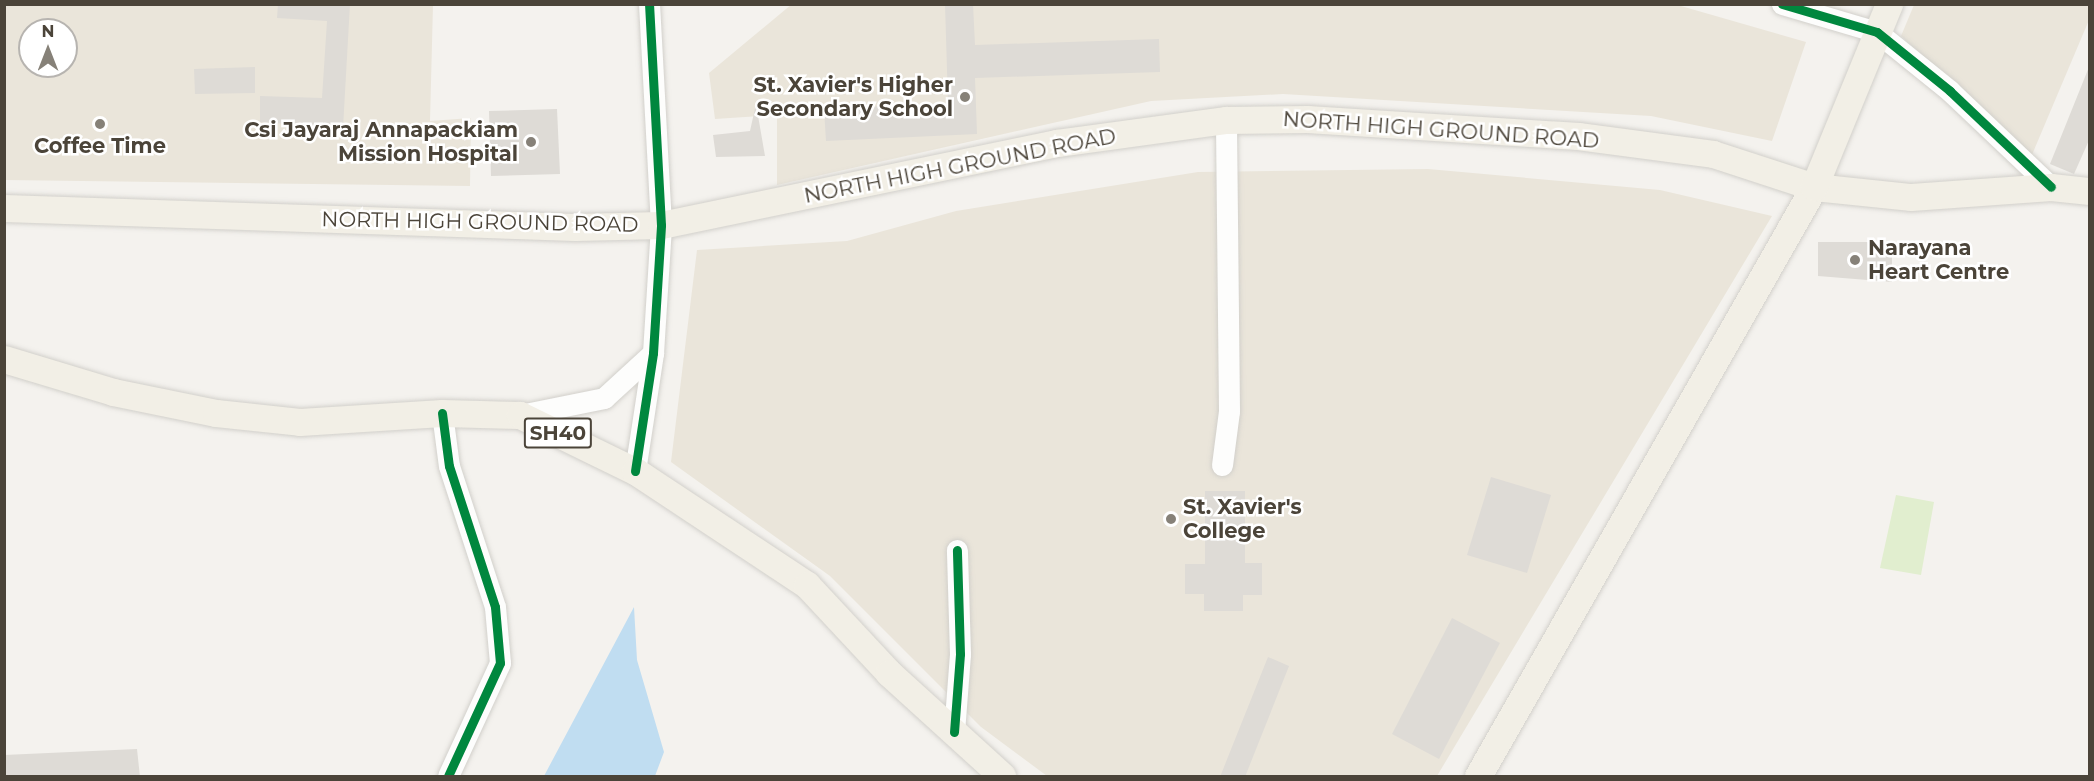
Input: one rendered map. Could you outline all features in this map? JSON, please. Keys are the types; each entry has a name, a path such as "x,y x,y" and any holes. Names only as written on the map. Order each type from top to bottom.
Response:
{"main road":[{"path":"1478,777 1815,187 1889,4"},
{"name":"NORTH HIGH GROUND ROAD","path":"4,208 575,227 661,225 1057,143 1226,120 1307,119 1578,136 1713,154 1815,187 1911,196 2051,187 2090,191"},
{"name":"SH40","path":"4,359 113,392 216,413 300,422 442,413 520,415 635,471 807,585 889,673 1002,777"}],"street":[{"path":"635,471 653,353 661,225 649,4"},
{"path":"1782,4 1877,32 1950,91 2051,187"},
{"path":"1222,465 1229,411 1226,120"},
{"path":"520,415 604,398 653,353"},
{"path":"442,413 449,466 495,607 500,663 448,777"},
{"path":"954,732 960,654 957,550"}],"shaded area":[{"name":"St. Xavier's Higher Secondary School","path":"792,4 1674,4 1806,42 1772,141 1651,116 1283,94 1151,101 777,185 777,115 715,119 709,73"},
{"path":"5,5 433,5 430,121 471,118 470,186 5,180"},
{"path":"1914,5 2089,5 2089,20 2031,157 1901,36"},
{"name":"St. Xavier's College","path":"1428,169 1660,190 1772,216 1437,776 1047,776 981,727 830,576 671,462 697,250 847,241 956,211 1198,172"}],"green space":[{"path":"1896,495 1934,502 1921,575 1880,568"}],"water":[{"path":"634,607 637,660 664,752 655,776 544,776"}],"building":[{"path":"278,4 350,4 343,128 260,122 260,96 322,98 327,21 277,18"},
{"path":"945,4 973,4 975,45 1159,39 1160,72 975,78 977,134 826,141 824,109 948,103"},
{"path":"255,67 255,93 195,94 194,69"},
{"path":"2089,67 2090,138 2074,174 2050,164"},
{"path":"756,104 765,156 716,157 713,135 750,131"},
{"path":"557,109 560,174 491,176 489,111"},
{"path":"1818,242 1892,242 1892,282 1818,276"},
{"path":"1491,477 1551,495 1527,573 1467,555"},
{"path":"1205,491 1245,491 1245,563 1262,563 1262,595 1243,595 1243,611 1204,611 1204,594 1185,594 1185,564 1205,564"},
{"path":"1452,618 1500,643 1439,759 1392,734"},
{"path":"1268,657 1289,666 1245,777 1220,777"},
{"path":"137,749 140,777 4,777 4,755"}],"cycle path":[{"path":"635,471 653,353 661,225 649,4"},
{"path":"1782,4 1877,32 1950,91 2051,187"},
{"path":"442,413 449,466 495,607 500,663 448,776"},
{"path":"954,732 960,654 957,550"}],"place":[{"name":"St. Xavier's Higher Secondary School","path":"965,97"},
{"name":"Coffee Time","path":"100,124"},
{"name":"Csi Jayaraj Annapackiam Mission Hospital","path":"531,142"},
{"name":"Narayana Heart Centre","path":"1855,260"},
{"name":"St. Xavier's College","path":"1171,519"}]}
